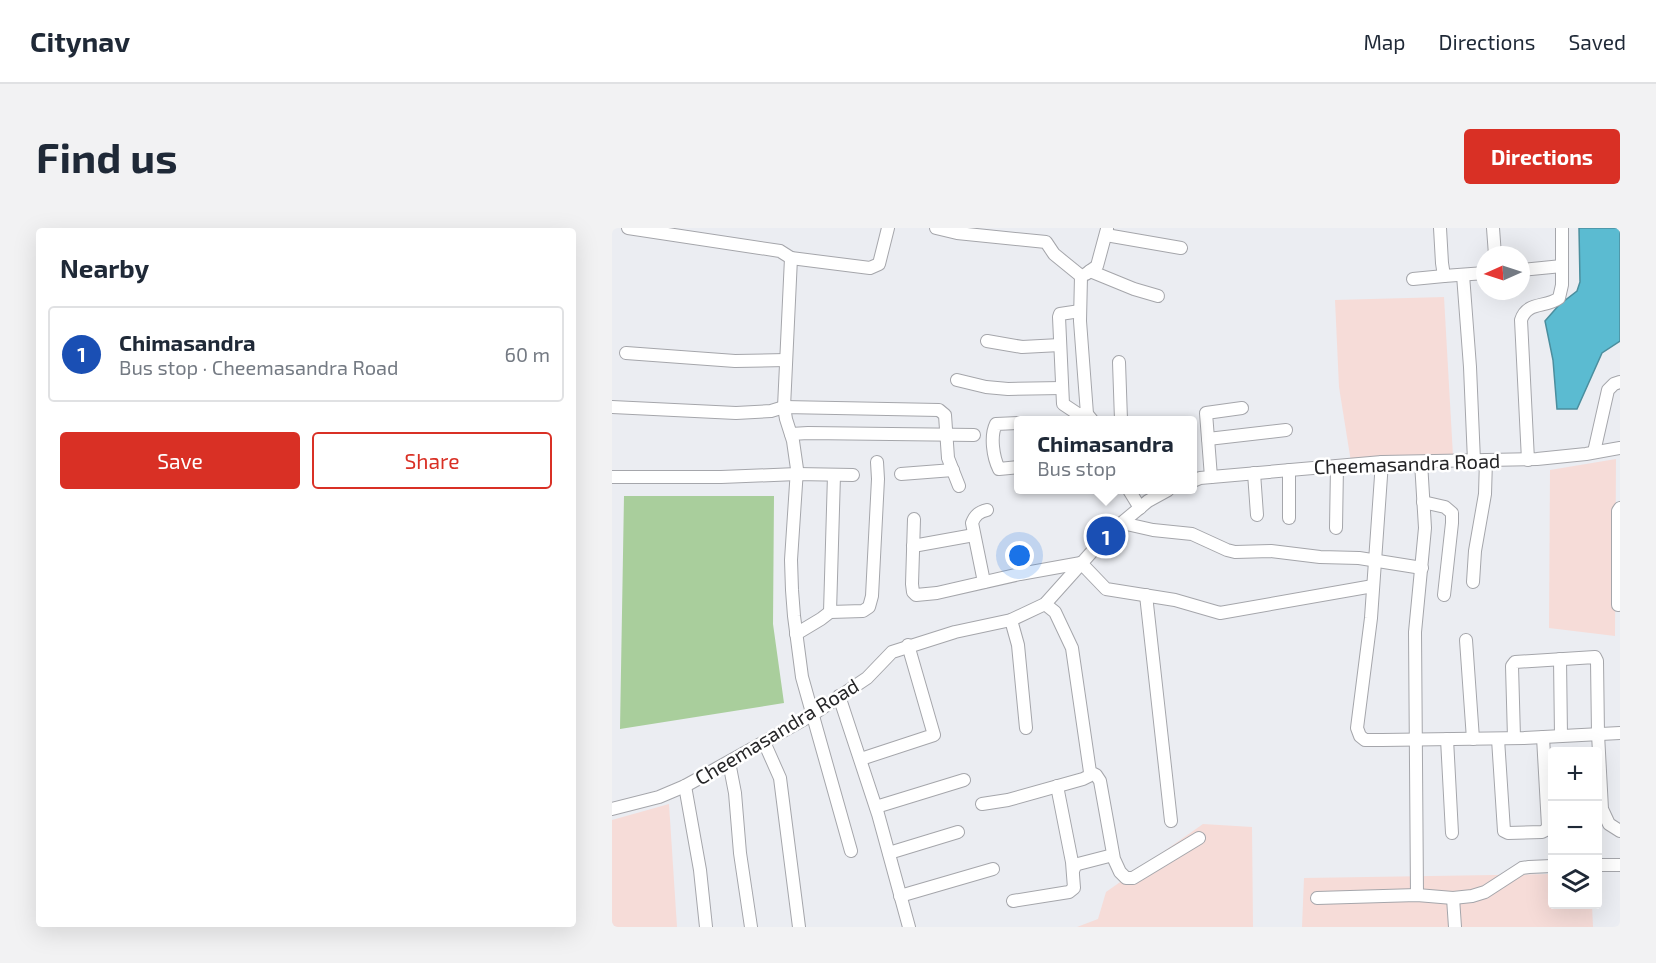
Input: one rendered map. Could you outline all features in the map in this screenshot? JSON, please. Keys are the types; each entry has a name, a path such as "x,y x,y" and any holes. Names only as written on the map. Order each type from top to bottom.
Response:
{"street":[{"path":"628,228 780,251 791,258 875,267 879,264 888,228"},
{"path":"936,228 957,233 1029,234 1046,242 1054,255 1086,273 1158,296"},
{"path":"1440,228 1444,276"},
{"path":"1493,228 1494,246"},
{"path":"1528,460 1521,318 1524,311 1530,307 1559,298 1562,285 1562,228"},
{"path":"1082,416 1080,311 1086,273 1097,266 1106,232 1181,248"},
{"path":"791,258 784,407 796,459 797,474 791,560 796,634 802,677 851,850"},
{"path":"1530,269 1562,266"},
{"path":"1413,279 1476,274"},
{"path":"1463,275 1485,494 1475,551 1473,582"},
{"path":"1080,311 1060,314 1059,318 1063,404 1081,416"},
{"path":"987,341 1022,347 1060,345"},
{"path":"626,353 735,361 786,360"},
{"path":"1119,362 1121,416"},
{"path":"957,380 986,387 1008,389 1062,388"},
{"path":"1594,452 1608,390 1620,382"},
{"path":"612,407 736,413 771,411 784,407 939,410 945,415 948,458 959,486"},
{"path":"1211,477 1206,413 1242,408"},
{"path":"1014,423 996,424 994,429 995,460 999,469 1014,468"},
{"path":"1208,439 1286,430"},
{"path":"791,435 799,433 974,435"},
{"name":"Cheemasandra Road","path":"1197,480 1382,462 1528,460 1620,448"},
{"path":"796,634 830,612 863,611 869,608 872,596 877,462"},
{"path":"1382,462 1371,618 1358,733 1365,740 1514,738 1620,733"},
{"path":"1418,895 1415,632 1425,528 1421,462"},
{"path":"1336,528 1337,466"},
{"path":"901,474 952,470"},
{"path":"1289,470 1289,518"},
{"path":"1254,473 1257,515"},
{"path":"830,612 834,475"},
{"path":"612,477 853,475"},
{"path":"1132,494 1140,508"},
{"name":"Cheemasandra Road","path":"612,808 659,797 729,762 812,715 867,678 891,652 956,632 1011,620 1045,604 1106,536 1160,494"},
{"path":"1423,502 1445,507 1452,513 1444,595"},
{"path":"1617,605 1618,511 1620,508"},
{"path":"984,582 972,523 973,518 979,512 987,510"},
{"path":"914,519 912,584 916,595 937,593 1081,563 1106,589 1175,600 1220,613 1372,586"},
{"path":"1122,523 1153,530 1192,534 1235,552 1271,551 1374,559 1422,568"},
{"path":"913,546 974,535"},
{"path":"1146,595 1171,821"},
{"path":"982,804 1008,800 1089,776 1072,648 1055,612 1045,604"},
{"path":"1011,620 1018,645 1026,728"},
{"path":"1466,640 1473,739"},
{"path":"861,759 934,735 908,645"},
{"path":"1514,738 1512,666 1515,662 1518,660 1595,657 1597,661 1602,809 1609,824 1620,831"},
{"path":"1560,659 1561,736"},
{"path":"839,696 876,807 909,927"},
{"path":"1498,738 1504,831 1508,833 1542,832 1548,826 1543,737"},
{"path":"1447,739 1452,833"},
{"path":"764,742 780,778 799,927"},
{"path":"729,762 751,927"},
{"path":"1090,772 1100,781 1113,855 1120,872 1126,878 1165,860 1199,838"},
{"path":"876,807 964,780"},
{"path":"685,786 700,870 706,927"},
{"path":"1013,901 1069,892 1074,888 1058,786"},
{"path":"889,853 958,832"},
{"path":"1073,871 1078,864 1113,855"},
{"path":"1602,865 1620,864"},
{"path":"1317,898 1418,895 1453,898 1478,895 1525,867 1548,866"},
{"path":"900,896 993,869"},
{"path":"1453,898 1455,927"}],"shaded area":[{"path":"1444,297 1453,456 1351,462 1339,387 1335,300"},
{"path":"1616,459 1615,636 1549,628 1550,470"},
{"path":"669,804 677,927 612,927 612,820"},
{"path":"1203,824 1252,827 1253,927 1077,927 1098,919 1106,892"},
{"path":"1548,874 1548,909 1592,909 1593,927 1302,927 1304,878"}],"green space":[{"path":"624,496 774,496 773,624 784,703 620,729"}],"water":[{"path":"1579,228 1620,228 1620,341 1602,353 1577,409 1557,409 1553,360 1545,321 1559,305 1577,291 1580,282"}],"place":[{"name":"Chimasandra","path":"1106,536"}]}
